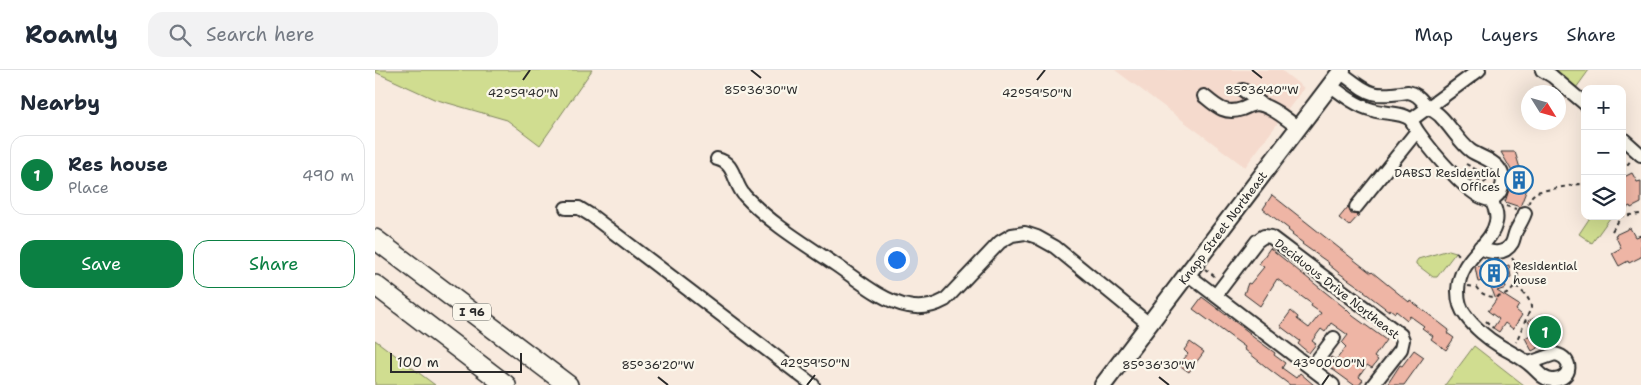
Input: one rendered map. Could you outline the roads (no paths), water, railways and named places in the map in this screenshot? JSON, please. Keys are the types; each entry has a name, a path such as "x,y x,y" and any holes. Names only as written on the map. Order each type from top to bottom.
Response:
{"highway":[{"name":"I 96","path":"375,239 568,385"},
{"path":"375,285 506,385"}],"main road":[{"name":"Knapp Street Northeast","path":"1103,385 1341,71"}],"street":[{"path":"1356,207 1428,107 1479,70"},
{"path":"1542,70 1581,101"},
{"path":"1341,71 1366,92 1379,95 1413,93 1440,115 1470,150 1498,167 1497,177 1502,186 1496,202 1496,223 1488,237 1468,262 1459,279 1458,298 1461,307 1471,322 1498,345 1529,363"},
{"path":"1330,85 1364,107 1405,117 1414,125 1446,167 1476,195 1496,202"},
{"path":"1243,90 1298,128"},
{"path":"1204,96 1224,111 1237,111 1254,104 1264,106"},
{"path":"1626,142 1638,156"},
{"path":"717,159 725,161 729,165 744,196 782,228 866,286 896,302 921,307 934,305 945,300 1000,242 1012,235 1025,233 1049,243 1149,324"},
{"path":"566,208 579,208 592,216 813,385"},
{"path":"1480,247 1495,253 1511,246 1515,232 1521,224 1525,213"},
{"name":"Deciduous Drive Northeast","path":"1216,295 1257,241 1264,236 1271,237 1401,335 1403,340 1401,349 1373,385"},
{"path":"1187,274 1333,385"},
{"path":"1311,368 1334,338"}],"place":[{"name":"DABSJ Residential Offices","path":"1519,180"},
{"name":"Residential house","path":"1494,273"},
{"name":"Res house","path":"1545,332"}]}
